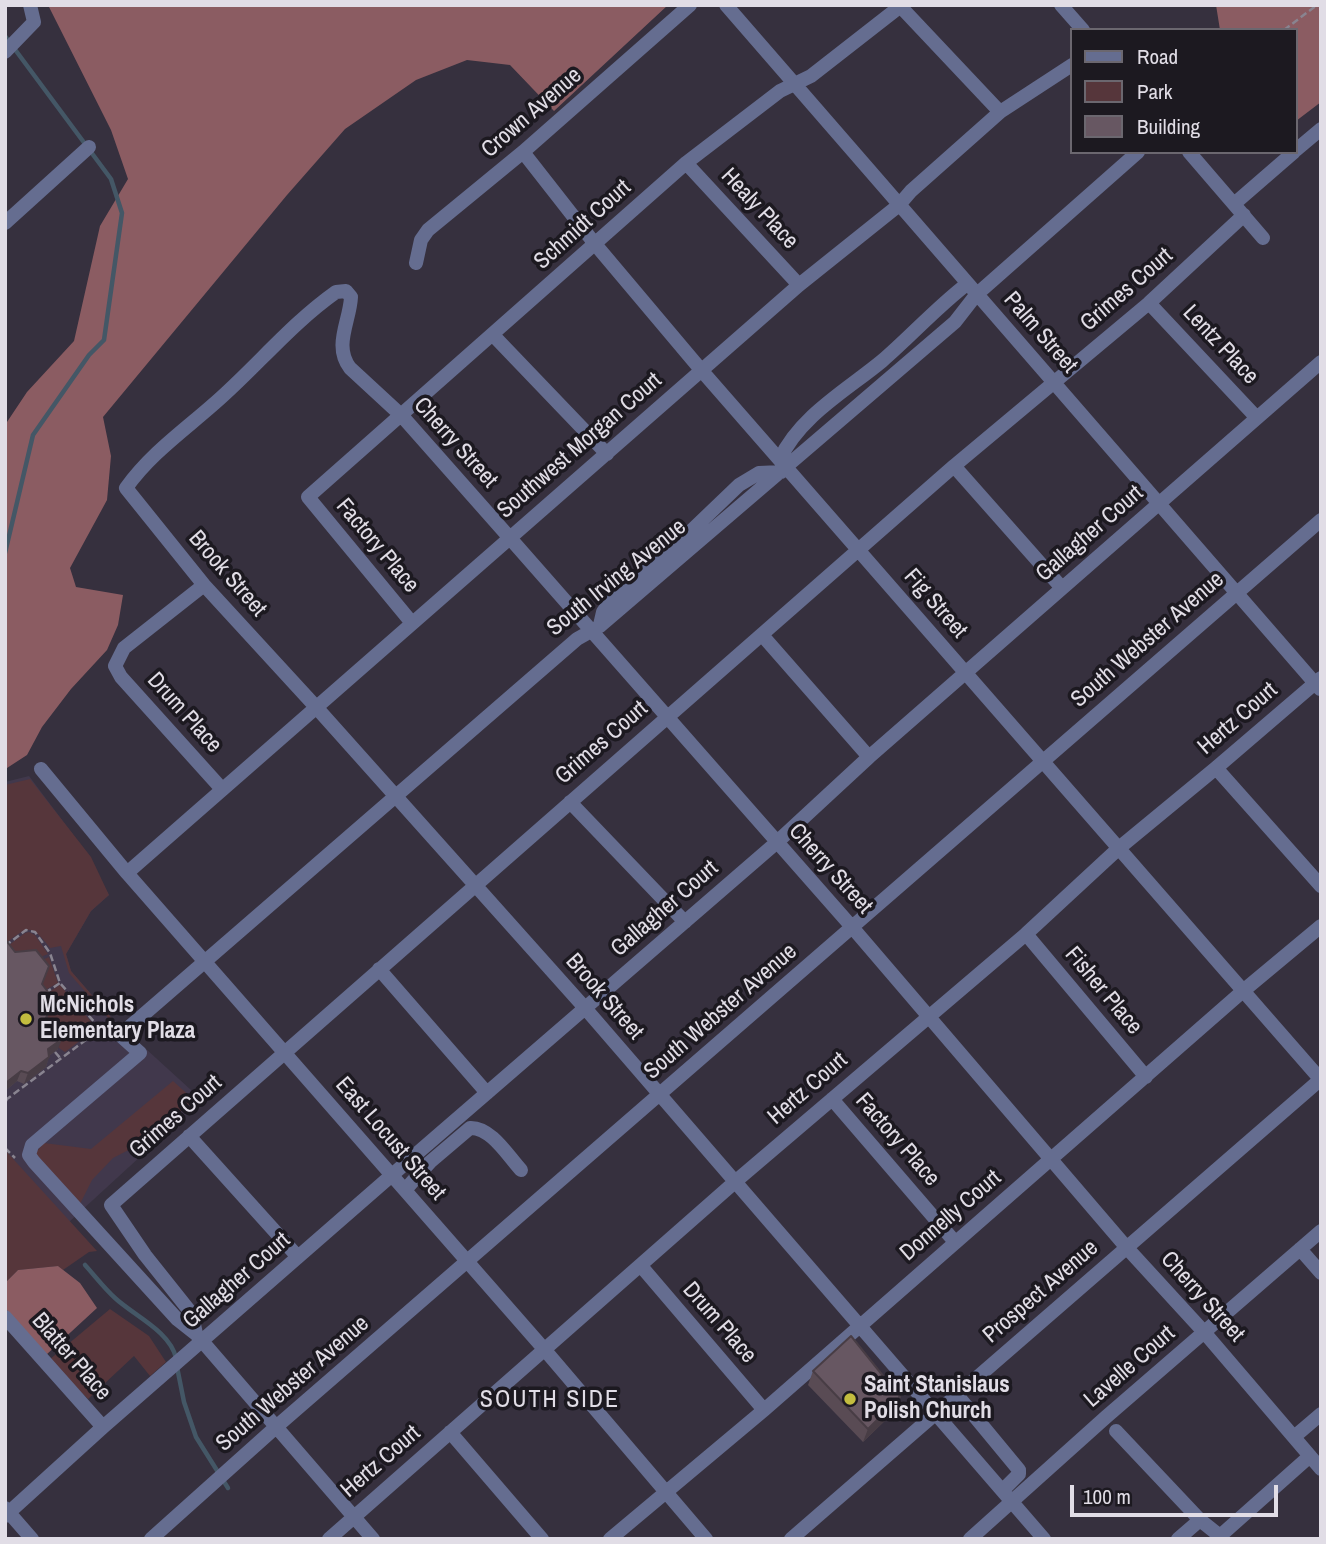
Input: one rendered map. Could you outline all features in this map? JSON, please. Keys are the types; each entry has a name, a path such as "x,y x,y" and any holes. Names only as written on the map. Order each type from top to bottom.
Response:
{"street":[{"path":"9,48 34,22 30,5"},
{"name":"Crown Avenue","path":"416,263 421,240 428,230 523,152 690,5"},
{"name":"Palm Street","path":"726,5 1235,594 1319,684"},
{"path":"1061,5 1081,28"},
{"path":"901,6 1000,112"},
{"name":"Schmidt Court","path":"308,497 686,163 780,91 811,76 901,6"},
{"name":"Southwest Morgan Court","path":"127,873 799,285 899,205 911,191 1000,112 1070,66"},
{"name":"Grimes Court","path":"1298,148 1321,129"},
{"path":"5,223 89,147"},
{"name":"Fig Street","path":"523,152 595,244 783,466 1321,1080"},
{"name":"South Irving Avenue","path":"197,1342 29,1155 32,1145 140,1053 120,1035 576,639 596,629 783,466 955,322 972,290 1136,154"},
{"path":"1191,154 1263,238"},
{"name":"Grimes Court","path":"197,1342 192,1314 145,1255 111,1205 954,466 1149,303 1292,154"},
{"name":"Healy Place","path":"686,163 799,285"},
{"path":"783,466 795,434 832,401 972,290"},
{"name":"Cherry Street","path":"126,488 136,473 228,391 266,352 336,292 349,293 351,303 342,345 345,362 402,416 509,537 596,629 667,717 1321,1469"},
{"name":"Lentz Place","path":"1149,303 1257,418"},
{"path":"493,335 607,454"},
{"path":"880,362 892,376"},
{"name":"Gallagher Court","path":"7,1512 159,1379 197,1342 776,843 869,757 1321,362"},
{"path":"954,466 1062,588"},
{"name":"Brook Street","path":"126,488 204,585 585,1008 1044,1539"},
{"name":"Factory Place","path":"308,497 412,623"},
{"name":"South Webster Avenue","path":"151,1539 276,1427 1321,520"},
{"name":"Drum Place","path":"204,585 124,648 115,666 121,677 221,788"},
{"path":"762,635 869,757"},
{"name":"Hertz Court","path":"329,1539 736,1181 1026,934 1119,848 1319,684"},
{"path":"1216,768 1321,886"},
{"name":"East Locust Street","path":"41,769 127,873 544,1349 706,1539"},
{"path":"570,802 685,922"},
{"name":"Donnelly Court","path":"610,1539 764,1410 1321,926"},
{"name":"Fisher Place","path":"1026,934 1146,1077"},
{"path":"379,969 486,1093"},
{"name":"Prospect Avenue","path":"791,1539 1321,1080"},
{"name":"Factory Place","path":"832,1099 955,1242"},
{"path":"405,1190 430,1162 470,1128 477,1127 488,1133 521,1170"},
{"path":"190,1136 298,1257"},
{"name":"Lavelle Court","path":"970,1539 1008,1496 1321,1231"},
{"path":"1300,1249 1321,1273"},
{"name":"Drum Place","path":"640,1265 764,1410"},
{"name":"Blatter Place","path":"5,1317 103,1427"},
{"path":"197,1342 276,1427 373,1539"},
{"path":"957,1395 1019,1469 1008,1496"},
{"path":"1294,1437 1321,1413"},
{"path":"1115,1431 1200,1520 1220,1536 1310,1456"},
{"path":"450,1432 542,1539"},
{"path":"7,1512 32,1539"},
{"path":"1178,1539 1200,1520"}],"path":[{"path":"1287,28 1317,5"},
{"path":"5,946 26,930 35,932 50,955 60,983 97,1025 94,1033 6,1100"},
{"path":"42,958 50,955"},
{"path":"39,996 60,983"},
{"path":"55,1052 61,1059"},
{"path":"47,1057 53,1065"}],"shaded area":[{"path":"48,5 668,5 554,111 510,65 467,60 416,80 345,129 287,195 103,417 111,456 107,500 70,568 76,587 123,595 118,625 107,650 71,689 42,727 27,755 7,768 5,425 27,392 74,341 100,226 128,179 111,130"},
{"path":"1216,5 1321,5 1321,102 1298,119 1298,28 1220,28"},
{"path":"29,776 86,852 109,895 91,911 66,954 71,971 111,1017 202,1100 45,1244 5,1213 5,782"},
{"path":"58,1266 80,1283 97,1308 46,1355 8,1312 5,1306 5,1283 18,1270"}],"green space":[{"path":"30,779 91,857 109,895 91,911 66,954 71,971 115,1022 109,1019 69,973 61,946 50,948 34,931 29,930 19,933 5,944 5,785"},
{"path":"29,932 35,935 48,954 33,960 5,948"},
{"path":"49,957 58,983 38,994 45,976 35,963"},
{"path":"60,985 94,1025 93,1031 65,1052 43,1029 50,1010 41,997"},
{"path":"173,1081 194,1100 150,1139 113,1158 92,1180 79,1206 37,1161 36,1152 44,1143 91,1149"},
{"path":"5,1150 97,1251 89,1252 63,1270 58,1266 18,1270 5,1283"},
{"path":"110,1309 149,1336 166,1362 150,1376 134,1356 88,1399 49,1360"}],"building":[{"name":"McNichols Elementary Plaza","path":"5,939 15,952 36,950 49,966 42,984 54,1000 46,1018 62,1039 48,1049 49,1057 28,1073 21,1071 7,1082 5,1080"},
{"path":"851,1336 900,1397 868,1429 813,1371"}],"waterway":[{"path":"5,36 111,179 122,213 104,340 89,355 33,435 5,553"},
{"path":"85,1265 115,1298 159,1332 172,1348 176,1358"},
{"path":"177,1367 184,1402 196,1437 228,1488"}],"place":[{"name":"McNichols Elementary Plaza","path":"26,1019"},
{"name":"Saint Stanislaus Polish Church","path":"850,1399"}],"district":[{"name":"SOUTH SIDE","path":"550,1401"}]}
